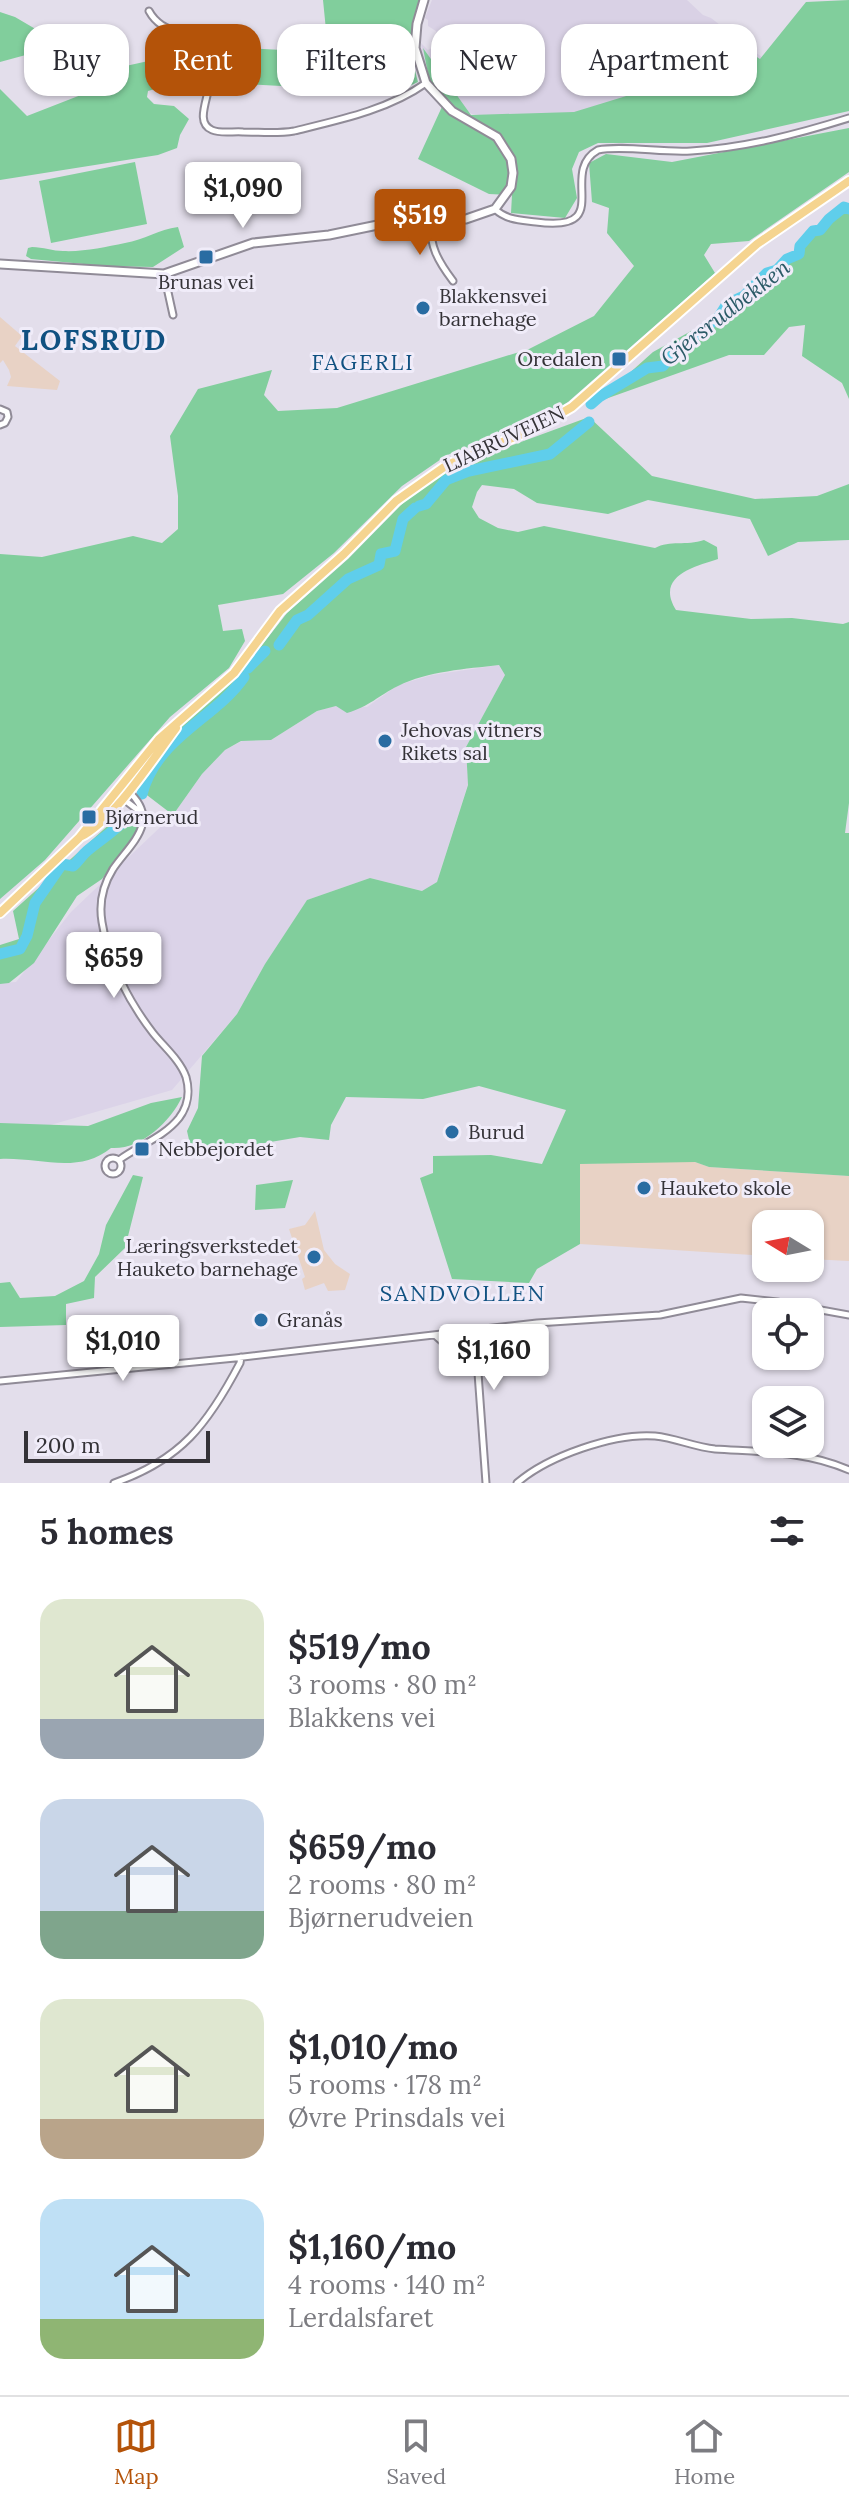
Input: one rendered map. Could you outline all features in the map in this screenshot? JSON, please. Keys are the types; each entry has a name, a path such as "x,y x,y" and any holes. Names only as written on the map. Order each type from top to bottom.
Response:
{"main road":[{"name":"LJABRUVEIEN","path":"0,913 122,792 151,747 234,673 280,611 406,493 447,465 534,429 572,407 757,244 849,181"}],"street":[{"path":"0,264 164,274 253,243 329,235 402,220 466,219 495,209 505,198 512,180 507,151 489,131 443,103 426,83 415,48 417,24 424,0"},
{"path":"149,11 158,24 189,37 207,55 213,76 202,114 204,124 213,130 294,131 388,104 415,92 426,83"},
{"path":"495,209 510,218 555,225 573,220 582,210 582,169 589,156 598,150 664,152 718,148 799,133 849,118"},
{"path":"431,220 433,251 453,281"},
{"path":"164,274 173,315"},
{"path":"0,409 7,412 8,417 0,425"},
{"path":"119,1160 173,1125 182,1113 188,1095 183,1069 144,1022 125,988 101,921 106,883 114,867 139,836 142,821 140,812 122,792"},
{"path":"0,1381 547,1322 660,1315 741,1298 849,1315"},
{"path":"435,1335 478,1373 486,1483"},
{"path":"114,1483 153,1467 191,1439 215,1407 241,1357"},
{"path":"517,1483 545,1464 573,1451 644,1435 660,1436 698,1447 799,1456 849,1470"}],"shaded area":[{"path":"432,0 687,0 719,24 561,24 561,96 659,96 577,118 502,118 472,114 443,96 545,96 545,24 431,24 431,28 425,18"},
{"path":"421,43 428,50 431,48 431,76 423,58"},
{"path":"757,53 763,58 766,67 757,69"},
{"path":"0,317 22,336 15,346 60,381 57,390 7,386 11,377 3,360 0,363"},
{"path":"499,665 505,675 466,747 468,784 437,882 423,891 370,878 307,900 237,1014 172,1090 26,1132 0,1126 0,983 16,982 71,912 173,815 202,774 225,750 242,741 271,740 317,711 336,706 367,707 398,685 432,675"},
{"path":"695,1162 709,1167 849,1176 849,1261 824,1260 824,1210 752,1210 752,1255 580,1244 580,1164"},
{"name":"Læringsverkstedet Hauketo barnehage","path":"315,1211 324,1250 335,1264 350,1274 345,1290 328,1291 324,1283 305,1290 302,1279 305,1277 289,1229 305,1225"}],"green space":[{"path":"323,0 420,0 414,24 325,24"},
{"path":"849,0 849,111 707,143 598,143 579,152 572,169 577,198 565,218 511,213 512,195 489,194 418,159 446,98 444,96 457,96 471,115 574,112 626,96 757,96 757,57 760,59 806,2"},
{"path":"0,12 27,24 24,24 24,55 0,62"},
{"path":"423,48 431,59 431,81 429,79"},
{"path":"261,49 277,50 277,86 261,85"},
{"path":"145,62 145,96 154,104 174,106 189,119 177,148 158,155 0,180 0,89 27,116 78,96 129,96 129,65"},
{"path":"849,128 849,172 749,241 711,244 704,255 715,273 568,402 532,424 447,455 402,486 334,553 283,594 218,605 223,631 242,629 245,641 229,668 170,717 45,860 0,899 0,554 42,557 133,536 162,543 178,529 178,496 170,436 198,389 272,370 264,395 278,411 337,408 529,349 594,316 634,266 607,233 609,208 592,202 589,163 606,154 672,162"},
{"path":"135,162 147,224 51,243 39,181"},
{"path":"849,205 849,399 842,383 802,356 805,325 789,327 764,355 729,355 597,402 653,352 713,319"},
{"path":"178,227 184,247 153,267 105,266 26,256 28,248 32,247 59,251 87,250 132,242"},
{"path":"589,417 652,476 755,499 817,496 849,484 849,540 798,542 768,556 750,519 648,500 608,514 537,503 514,489 482,485 472,507 479,518 498,528 518,532 544,526 655,548 704,540 717,547 718,559 689,570 674,581 670,589 676,610 751,619 849,622 849,803 845,833 849,833 849,1176 709,1167 695,1162 580,1164 580,1244 537,1269 529,1283 452,1279 420,1178 433,1173 433,1156 491,1155 542,1164 566,1110 479,1086 423,1099 346,1097 331,1125 329,1140 300,1137 252,1145 218,1144 192,1153 187,1131 198,1108 202,1056 237,1014 307,900 370,878 422,891 437,882 468,785 466,747 505,675 499,665 422,677 347,713 336,706 317,711 271,740 241,741 225,750 202,774 173,815 135,786 180,726 241,672 287,613 431,479 464,463"},
{"path":"123,812 136,819 139,826 136,834 102,879 77,896 34,963 9,983 0,984 0,945 19,939 13,911"},
{"path":"182,1097 170,1116 153,1133 133,1144 111,1148 85,1161 58,1163 0,1159 0,1123 88,1126 151,1103"},
{"path":"133,1175 143,1177 125,1248 95,1277 94,1298 66,1304 66,1325 0,1327 0,1283 10,1282 20,1298 55,1296 84,1281 99,1254 106,1225"},
{"path":"293,1180 285,1208 255,1210 256,1185"}],"waterway":[{"name":"Gjersrudbekken","path":"591,404 647,368 663,366 677,350 719,317 727,304 744,296 767,273 777,270 787,259 799,254 800,246 813,231 820,230 844,207 849,209"},
{"name":"Gjersrudbekken","path":"419,506 426,504 446,480 469,471 550,454 589,422"},
{"name":"Gjersrudbekken","path":"279,645 297,620 308,615 348,579 379,565 381,554 395,551 403,519 415,508"},
{"name":"Gjersrudbekken","path":"248,668 265,651"},
{"name":"Gjersrudbekken","path":"142,794 150,774 173,743 232,692 244,677"},
{"name":"Gjersrudbekken","path":"0,954 20,949 27,936 35,903 62,864 73,866 128,817"}],"place":[{"name":"Brunas vei","path":"206,257"},
{"name":"Blakkensvei barnehage","path":"423,308"},
{"name":"Oredalen","path":"619,359"},
{"name":"Jehovas vitners Rikets sal","path":"385,741"},
{"name":"Bjørnerud","path":"89,817"},
{"name":"Burud","path":"452,1132"},
{"name":"Nebbejordet","path":"142,1149"},
{"name":"Hauketo skole","path":"644,1188"},
{"name":"Læringsverkstedet Hauketo barnehage","path":"314,1257"},
{"name":"Granås","path":"261,1320"}],"district":[{"name":"LOFSRUD","path":"94,340"},
{"name":"FAGERLI","path":"363,362"},
{"name":"SANDVOLLEN","path":"463,1293"}]}
